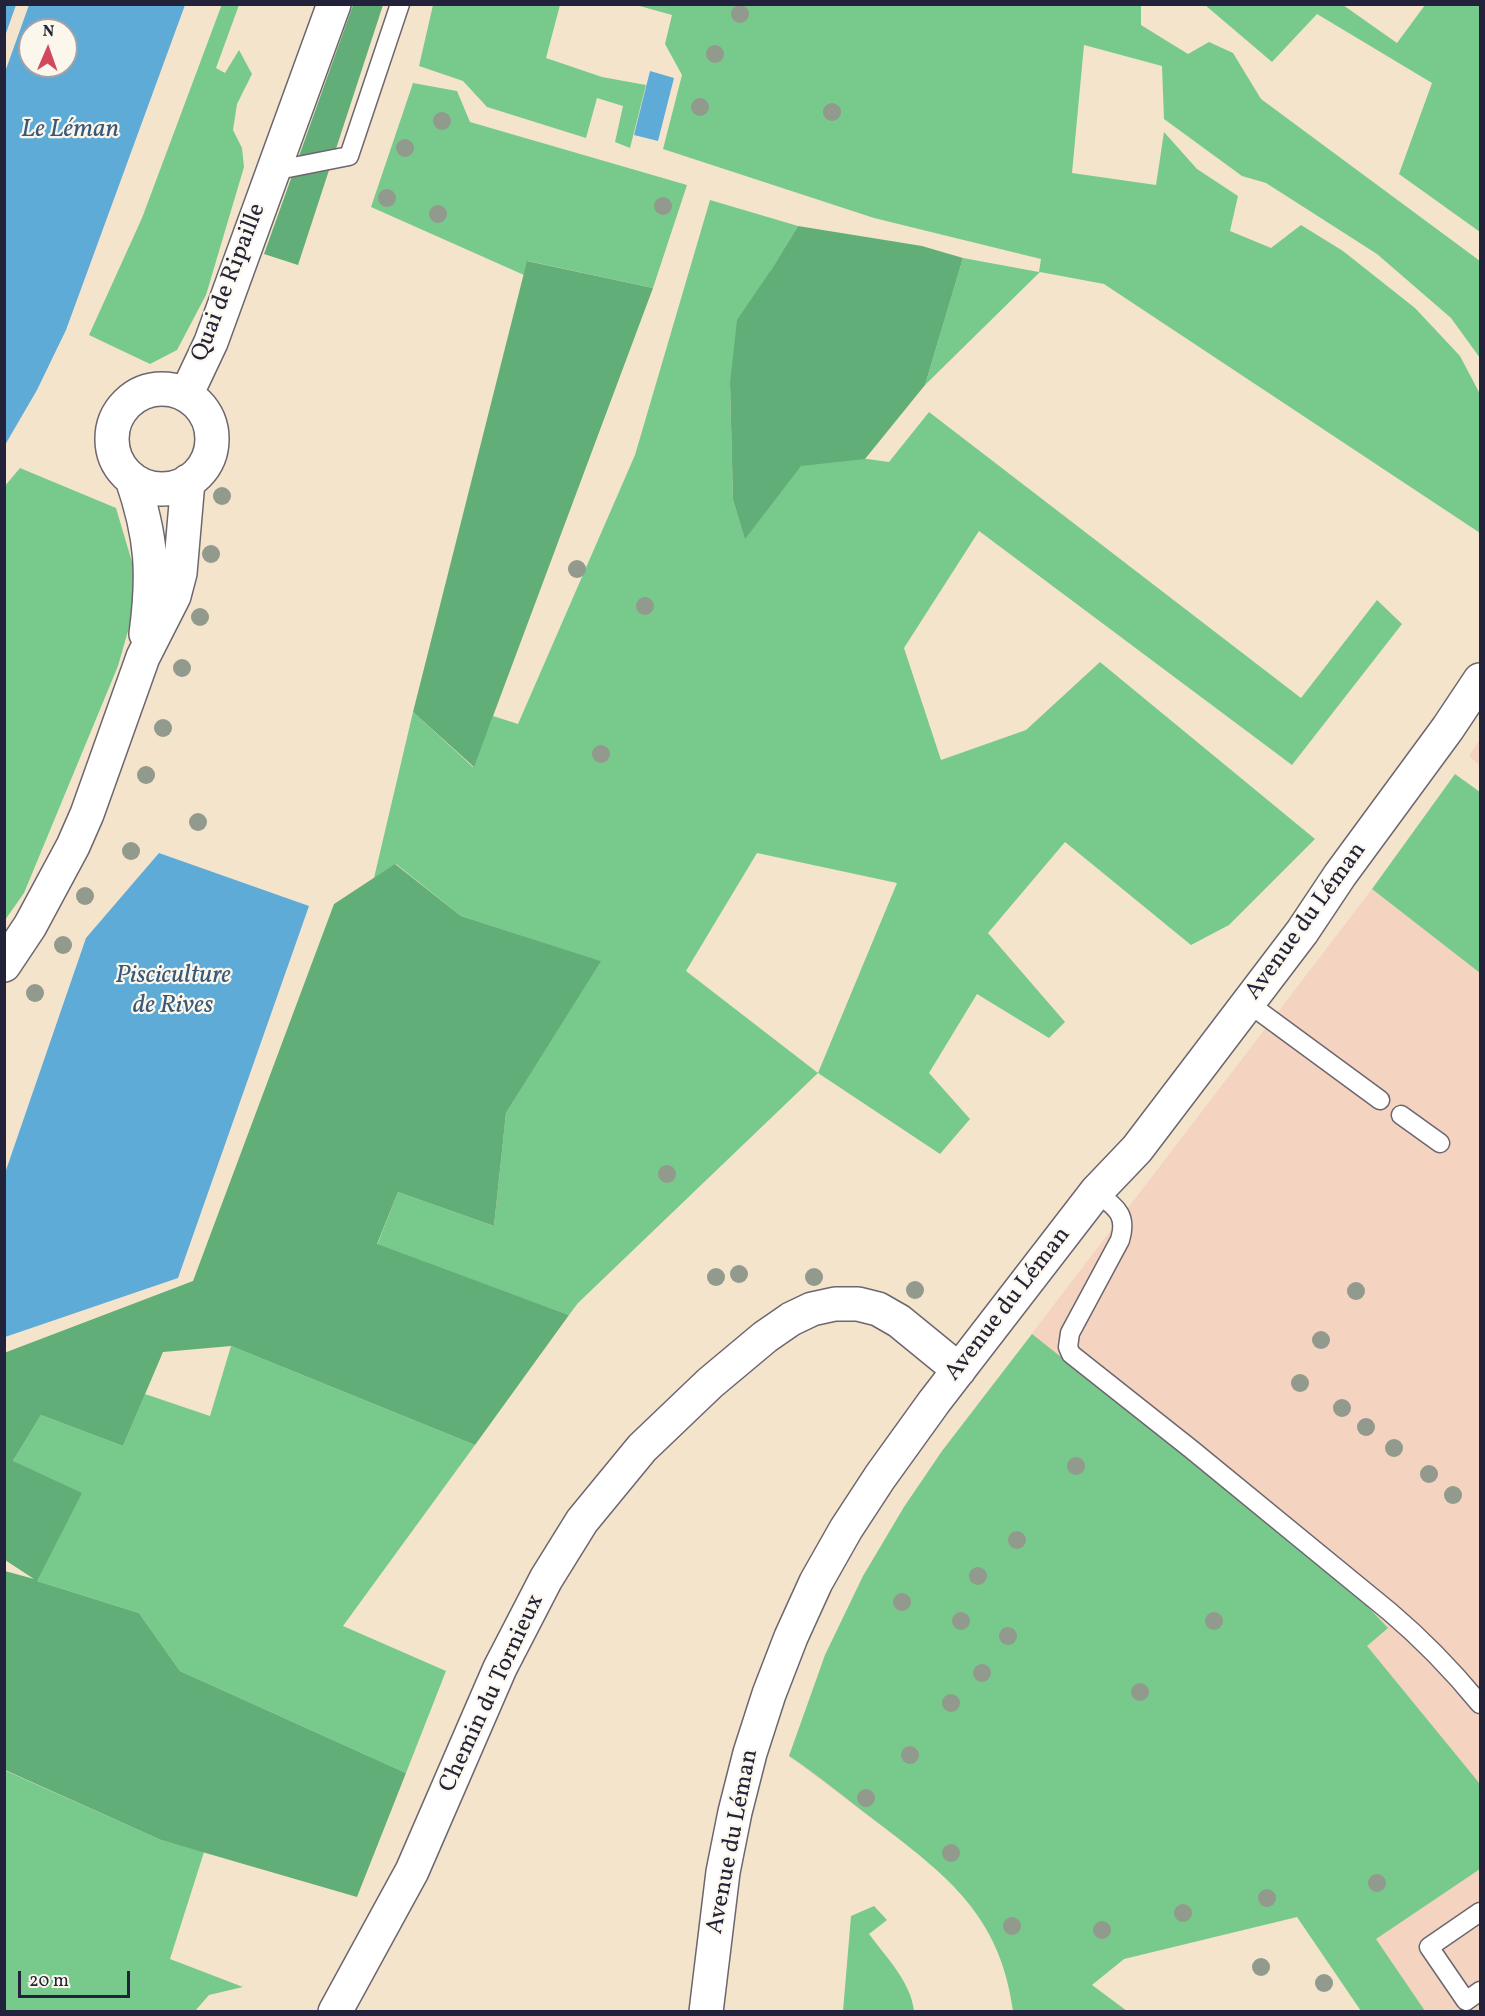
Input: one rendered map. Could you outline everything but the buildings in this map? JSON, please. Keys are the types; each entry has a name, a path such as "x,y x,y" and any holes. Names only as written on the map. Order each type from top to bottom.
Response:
{"street":[{"name":"Quai de Ripaille","path":"186,394 210,342 334,4"},
{"path":"153,389 170,389 186,394 203,410 212,433 211,449 205,464 181,486 164,489 148,487 132,479 120,468 113,452 113,428 119,412 137,395 153,389"},
{"path":"132,479 146,523 151,560 151,600 143,657"},
{"path":"4,966 30,926 73,846 87,814 143,657 177,585 188,481"},
{"name":"Avenue du Léman","path":"706,2012 723,1872 750,1753 791,1637 816,1582 846,1529 880,1477 959,1370 1096,1192 1137,1149 1302,933 1340,875 1448,728 1480,680"},
{"name":"Chemin du Tornieux","path":"335,2012 412,1871 500,1668 546,1579 582,1521 642,1448 710,1383 765,1337 791,1319 812,1309 858,1304 878,1309 899,1321 959,1370"}],"lane":[{"name":"Quai de Ripaille","path":"273,171 349,156 400,4"},
{"path":"1248,1003 1380,1100"},
{"path":"1401,1115 1440,1143"},
{"path":"1096,1192 1119,1212 1123,1230 1120,1240 1070,1333 1068,1347 1071,1354 1200,1456 1390,1612 1427,1645 1479,1699"},
{"path":"1480,1912 1429,1947 1466,2001 1480,1990"}],"shaded area":[{"path":"1480,739 1480,766 1469,756"},
{"path":"1372,889 1480,973 1480,2011 1361,2011 1297,1917 1124,1959 1091,1985 789,1756 825,1655 863,1576 904,1507 942,1451"}],"green space":[{"path":"222,4 239,5 216,68 225,73 239,50 252,74 237,104 233,130 242,148 244,167 206,295 177,350 150,364 89,335 142,218"},
{"path":"353,5 383,5 298,265 264,254"},
{"path":"433,5 560,5 546,58 602,77 646,85 630,148 615,142 623,106 597,98 586,138 487,107 463,81 419,66"},
{"path":"636,5 1141,5 1141,25 1188,54 1209,42 1233,53 1261,99 1480,261 1480,358 1451,318 1377,254 1266,183 1242,176 1164,119 1162,66 1084,45 1072,173 1156,185 1164,132 1197,169 1238,196 1230,231 1271,248 1301,225 1343,251 1415,308 1460,356 1480,394 1480,533 1104,284 1040,272 925,385 963,258 1039,272 1041,259 874,218 663,149 682,75 665,44 672,15"},
{"path":"1205,5 1343,5 1397,43 1425,5 1480,5 1480,232 1399,174 1432,83 1317,14 1272,62"},
{"path":"413,83 457,91 470,122 687,185 653,288 528,261 524,275 371,207"},
{"path":"710,200 798,226 771,270 730,383 733,500 745,538 781,447 889,462 929,412 1301,698 1377,600 1402,624 1292,765 979,531 904,648 941,760 1026,730 1100,662 1315,839 1229,925 1191,945 1065,842 988,933 1065,1022 1049,1038 977,994 929,1073 970,1119 940,1154 818,1073 578,1303 569,1315 377,1245 398,1192 494,1226 506,1113 600,961 461,916 396,864 374,878 413,712 473,767 493,716 518,724 635,455","holes":["757,853 897,883 818,1073 686,971"]},
{"path":"798,226 922,246 963,258 925,385 865,459 801,466 745,539 733,500 730,383 737,320"},
{"path":"527,261 653,288 474,767 413,712"},
{"path":"20,468 116,508 140,589 118,666 24,893 5,920 4,487"},
{"path":"1455,774 1480,792 1480,973 1372,889"},
{"path":"395,864 461,916 601,961 506,1113 494,1226 398,1192 377,1244 569,1315 475,1445 231,1346 163,1352 123,1446 41,1415 13,1461 82,1493 37,1581 139,1613 180,1671 406,1773 357,1897 161,1840 5,1770 5,1571 34,1579 5,1560 4,1353 193,1281 334,904"},
{"path":"1032,1334 1350,1588 1388,1628 1367,1646 1480,1784 1480,1869 1376,1939 1425,2011 1361,2011 1297,1917 1124,1959 1092,1985 1127,2011 1013,2011 1006,1977 996,1948 982,1922 966,1900 924,1859 789,1756 825,1655 863,1576 904,1507 942,1451"},
{"path":"231,1346 475,1445 343,1626 446,1671 406,1773 180,1671 139,1613 37,1581 13,1461 41,1415 123,1446 145,1394 210,1416"},
{"path":"4,1770 161,1840 204,1852 170,1959 243,1987 209,1995 195,2011 5,2011"},
{"path":"874,1906 887,1920 869,1934 903,1980 914,2011 843,2011 851,1916"}],"water":[{"name":"Le Léman","path":"5,5 185,5 66,330 37,390 5,445"},
{"path":"650,71 674,78 658,141 634,135"},
{"name":"Pisciculture de Rives","path":"159,853 309,906 178,1278 5,1337 5,1173 86,938"}],"pier":[{"path":"16,5 29,5 24,18 18,18 18,36 5,72 5,36"}]}
